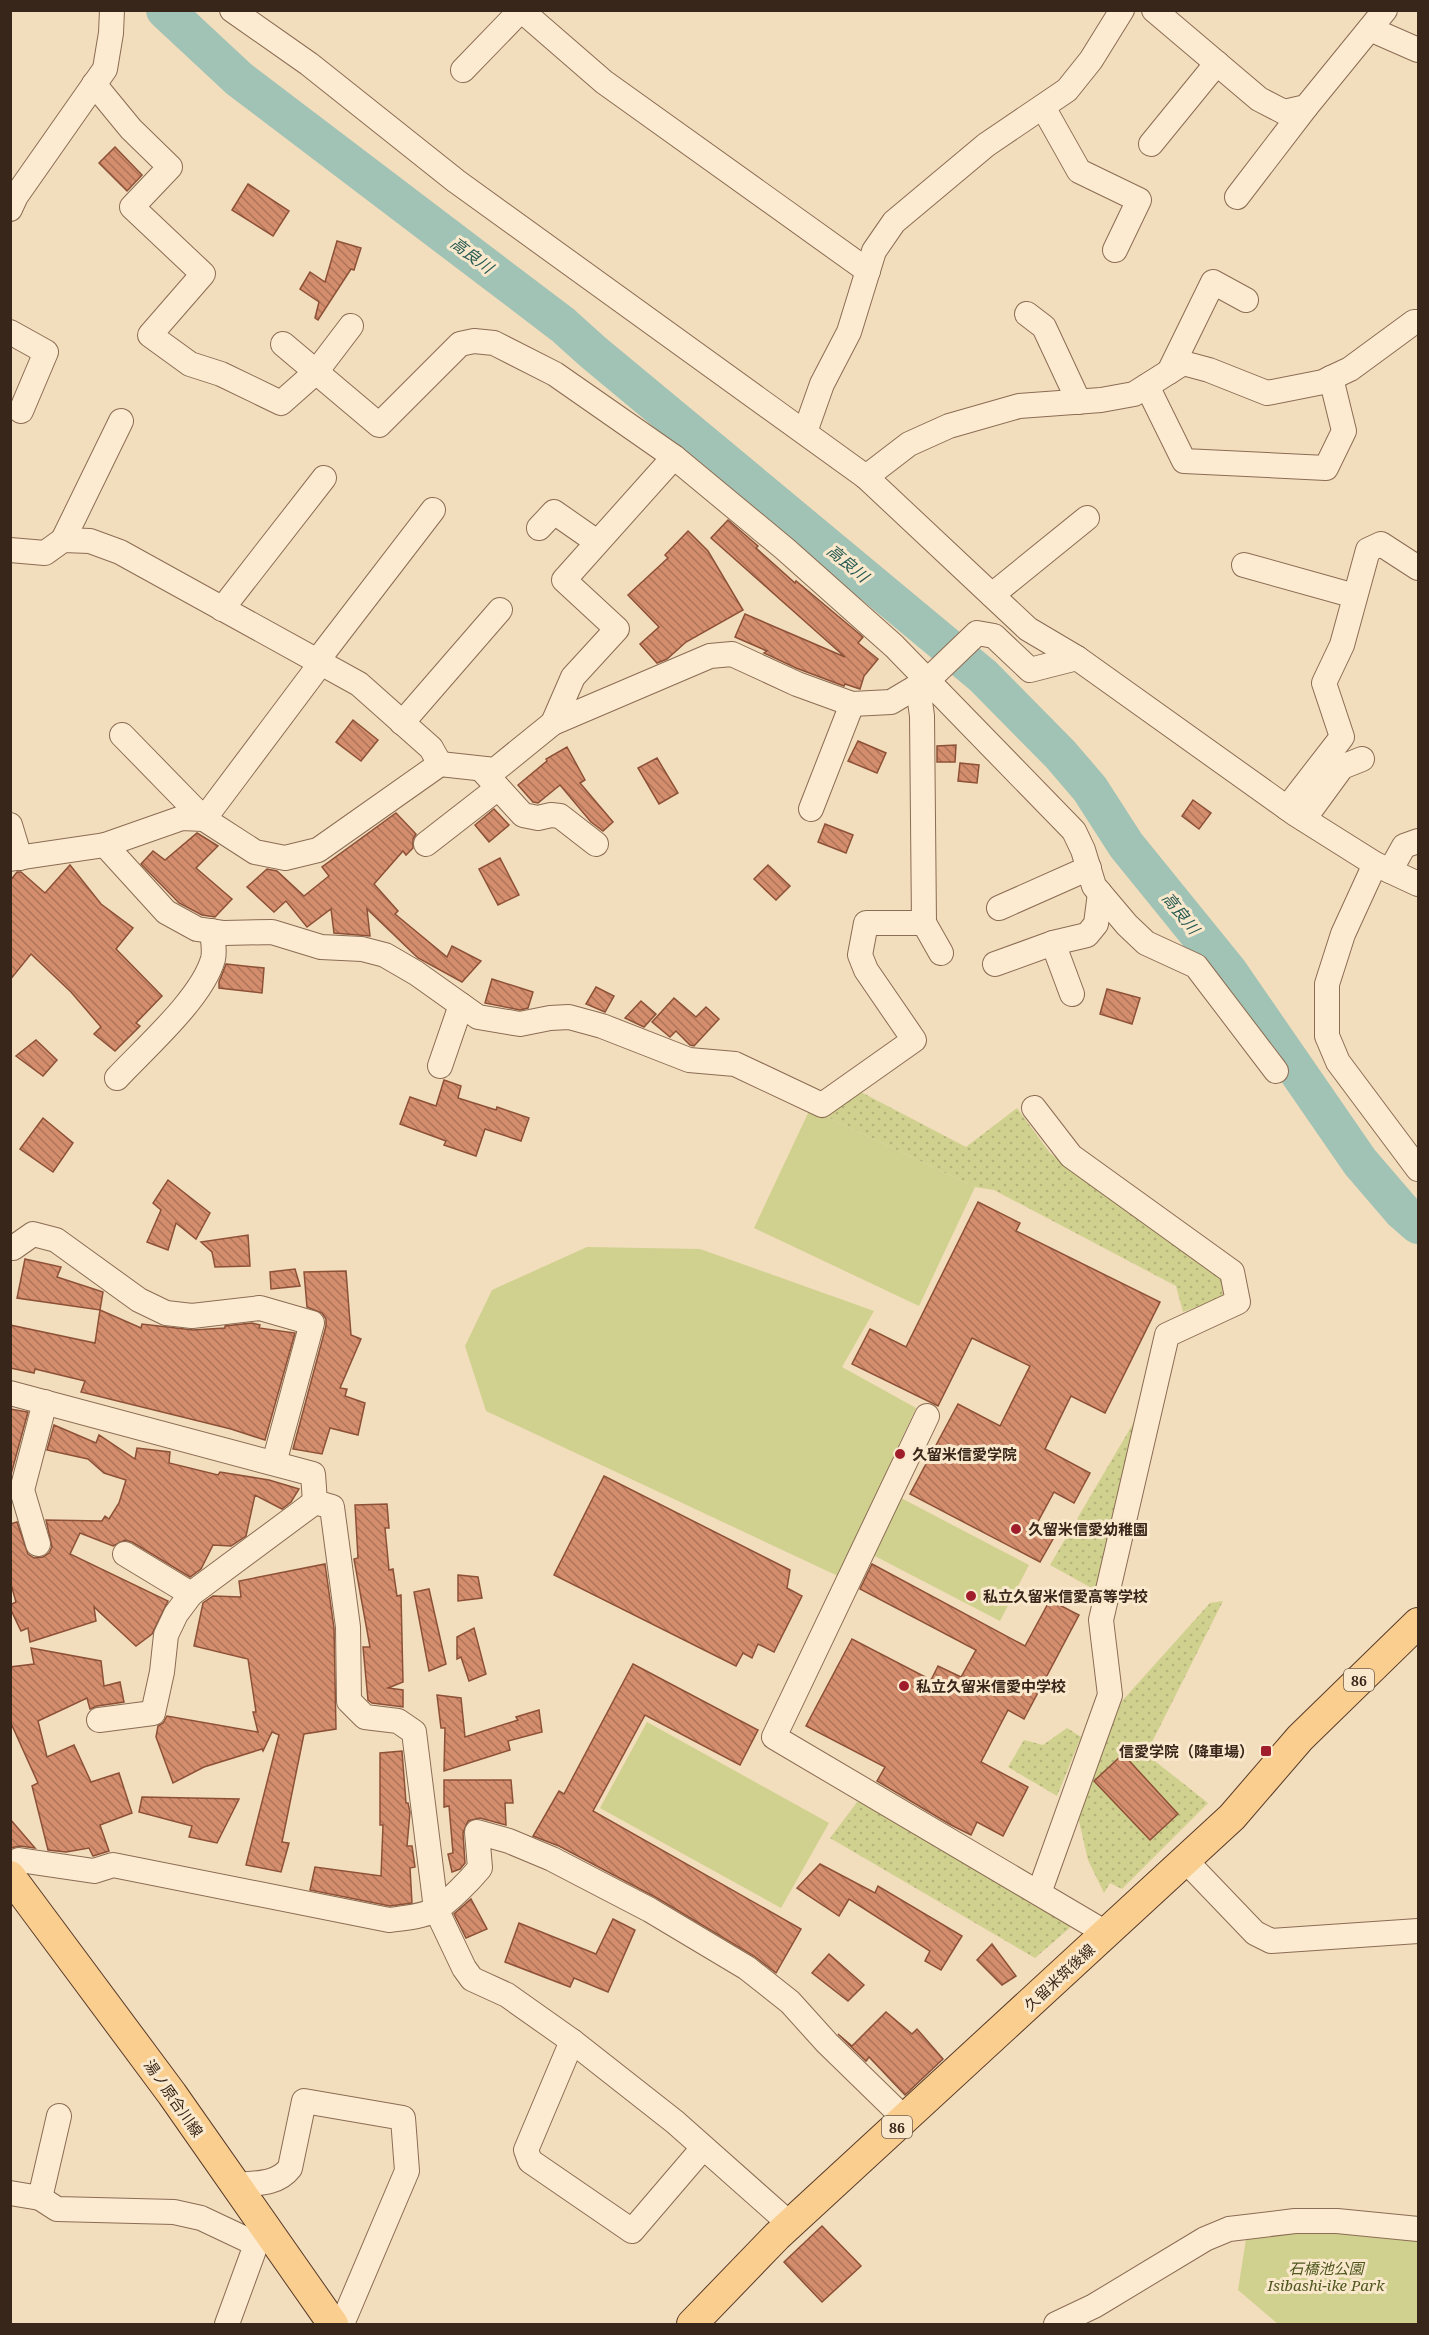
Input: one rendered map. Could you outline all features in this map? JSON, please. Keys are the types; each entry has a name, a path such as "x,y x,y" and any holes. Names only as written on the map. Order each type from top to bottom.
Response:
{"main road":[{"name":"久留米筑後線","path":"692,2325 790,2224 1232,1817 1300,1738 1419,1623"},
{"name":"湯ノ原合川線","path":"10,1876 165,2085 235,2185 260,2235 333,2325"}],"street":[{"path":"10,209 16,196 105,69 112,10"},
{"path":"232,10 309,64 456,180 866,477 1028,629 1077,658 1296,814 1382,867 1419,884"},
{"path":"463,70 521,10 604,82 868,270"},
{"path":"805,432 822,384 849,332 874,251 894,222 986,145 1067,90 1091,60 1122,10"},
{"path":"1155,10 1259,99 1284,112 1306,107"},
{"path":"1237,197 1385,10"},
{"path":"1370,29 1419,50"},
{"path":"1151,144 1217,63"},
{"path":"94,84 131,129 170,167 132,207 203,274 150,335 190,364 221,374 281,403 316,372 351,326"},
{"path":"1043,107 1079,171 1139,200 1115,250"},
{"path":"1169,372 1212,282 1246,300"},
{"path":"1027,314 1044,327 1078,402"},
{"path":"866,477 909,444 949,426 1019,406 1078,402 1134,394 1183,363 1209,370 1267,393 1323,382 1350,369 1414,322 1419,322"},
{"path":"10,332 46,352 21,411"},
{"path":"283,344 379,424 460,344 474,341 494,343 555,374 674,457 785,549 894,646 1074,831 1083,850 1094,886 1127,925 1146,943 1196,966 1276,1071"},
{"path":"1147,386 1185,461 1326,468 1344,431 1331,378"},
{"path":"10,550 45,553 63,540 121,421"},
{"path":"553,723 573,677 617,629 564,580 674,457"},
{"path":"222,609 324,478"},
{"path":"204,819 433,510"},
{"path":"539,528 554,512 597,542"},
{"path":"992,595 1087,518"},
{"path":"63,540 90,541 120,552 359,684 430,748 440,764"},
{"path":"1296,814 1342,737 1324,683 1342,645 1368,550 1381,544 1419,568"},
{"path":"1244,566 1355,596"},
{"path":"402,723 500,609"},
{"path":"122,735 204,819 255,852 285,858 318,850 440,764 495,770 553,723 710,656 732,654 797,684 852,704 891,702 927,680 977,633 994,636 1030,670 1077,658"},
{"path":"927,680 922,716 924,923 940,953"},
{"path":"811,809 852,704"},
{"path":"1296,814 1342,767 1362,759"},
{"path":"481,769 523,815 538,818 551,815 560,816 596,844"},
{"path":"426,844 498,788"},
{"path":"10,825 15,858 105,845 182,818 204,819"},
{"path":"1419,841 1404,846 1382,867 1343,934 1327,984 1326,1036 1338,1062 1419,1169"},
{"path":"105,845 166,912 198,929 224,933 272,932 321,947 362,949 385,955 416,973 478,1017 520,1024 569,1017 602,1026 689,1060 735,1064 822,1105 914,1040 866,970 860,955 866,923 924,923"},
{"path":"999,908 1089,868"},
{"path":"995,964 1053,943 1087,934 1096,924 1100,893"},
{"path":"117,1078 179,1012 207,976 214,956 212,931"},
{"path":"1053,943 1072,994"},
{"path":"440,1066 461,1005"},
{"path":"1034,1108 1071,1156 1232,1272 1238,1302 1167,1335 1101,1620 1110,1695 1039,1893"},
{"path":"11,1252 33,1234 57,1240 139,1300 166,1313 192,1316 260,1308 312,1323 273,1463"},
{"path":"10,1393 313,1474 315,1502"},
{"path":"38,1544 22,1490 45,1402"},
{"path":"927,1416 774,1737 1106,1933"},
{"path":"99,1720 153,1713 162,1672 166,1635 176,1614 191,1594 315,1502"},
{"path":"315,1502 332,1507 348,1628 349,1701 365,1717 398,1721 414,1732 436,1909 464,1968 472,1979 507,1995 572,2041 675,2122 790,2224"},
{"path":"125,1554 191,1594"},
{"path":"10,1864 19,1860 94,1871 113,1865 389,1920 413,1917 436,1909 473,1877 480,1868 477,1832 509,1841 552,1859 650,1910 747,1968 790,2002 827,2043 905,2119"},
{"path":"1185,1860 1255,1933 1271,1941 1419,1931"},
{"path":"572,2041 526,2150 530,2161 632,2231 703,2148"},
{"path":"235,2185 266,2182 283,2177 290,2168 304,2101 403,2118 407,2171 342,2325"},
{"path":"40,2198 59,2116"},
{"path":"10,2193 40,2198 57,2209 174,2212 260,2235 227,2325"},
{"path":"1056,2325 1094,2306 1205,2239 1229,2229 1295,2221 1337,2221 1419,2229"}],"green space":[{"path":"857,1090 966,1147 1017,1108 1050,1153 1222,1278 1223,1297 1183,1312 1176,1286 994,1190 975,1187 810,1109"},
{"path":"810,1109 975,1187 919,1306 754,1228"},
{"path":"587,1247 700,1249 874,1311 842,1367 916,1408 838,1576 486,1411 465,1346 492,1290"},
{"path":"1144,1405 1099,1592 1050,1565"},
{"path":"901,1498 1029,1565 1000,1621 871,1554"},
{"path":"1223,1601 1146,1754 1208,1803 1122,1889 1110,1883 1104,1893 1088,1860 1078,1817 1122,1701 1210,1603"},
{"path":"647,1722 829,1823 781,1908 600,1808"},
{"path":"1067,1728 1081,1737 1057,1796 1008,1767 1024,1740 1043,1745"},
{"path":"858,1801 1073,1925 1035,1958 830,1838"},
{"name":"石橋池公園 Isibashi-ike Park","path":"1335,2228 1418,2237 1418,2324 1278,2324 1238,2290 1247,2233"}],"building":[{"path":"115,147 142,175 127,191 99,163"},
{"path":"248,184 289,211 273,236 232,210"},
{"path":"337,241 361,248 354,270 351,269 318,320 315,318 319,302 300,289 310,272 325,282"},
{"path":"728,520 795,583 796,581 863,637 858,643 878,659 864,676 860,689 845,684 844,686 796,668 764,653 767,651 735,637 745,614 845,657 711,538"},
{"path":"688,531 708,551 743,610 686,642 667,659 657,663 640,644 659,627 628,595 668,558 665,555"},
{"path":"353,720 378,740 361,761 336,742"},
{"path":"858,741 886,753 877,773 848,761"},
{"path":"956,745 955,762 937,762 937,746"},
{"path":"567,747 585,780 580,783 613,822 603,831 591,822 560,785 538,803 533,802 518,785 547,761 546,759"},
{"path":"657,758 678,793 659,804 638,768"},
{"path":"960,763 979,765 977,783 958,781"},
{"path":"1193,800 1211,813 1199,829 1182,816"},
{"path":"494,809 509,825 489,842 475,825"},
{"path":"396,813 416,834 413,839 413,848 406,855 403,851 374,884 398,911 395,914 447,957 452,946 481,961 462,982 418,958 367,909 370,936 334,933 331,909 307,927 286,901 274,912 247,887 267,869 277,871 304,896 329,876 322,867"},
{"path":"825,824 853,835 846,853 818,842"},
{"path":"197,833 218,846 196,868 232,899 215,917 202,915 179,903 141,864 153,851 165,860"},
{"path":"500,858 519,895 498,905 479,869"},
{"path":"70,865 101,904 133,928 116,949 162,996 136,1023 140,1026 115,1051 94,1034 101,1027 71,992 31,954 10,980 10,881 17,872 21,872 45,893"},
{"path":"768,865 790,886 776,900 754,879"},
{"path":"226,964 264,968 262,993 219,988"},
{"path":"492,979 533,992 528,1008 520,1010 485,1003"},
{"path":"596,987 614,996 605,1012 586,1004"},
{"path":"1107,989 1140,998 1132,1024 1100,1014"},
{"path":"674,998 696,1017 706,1007 719,1019 694,1046 676,1031 670,1037 652,1022"},
{"path":"641,1001 656,1014 644,1027 625,1018"},
{"path":"36,1040 57,1060 43,1076 16,1056"},
{"path":"444,1080 461,1086 458,1098 496,1110 497,1107 529,1118 521,1141 485,1129 476,1156 444,1145 446,1141 400,1124 410,1097 436,1106"},
{"path":"43,1118 73,1143 53,1172 20,1149"},
{"path":"168,1180 210,1213 196,1239 176,1223 168,1250 147,1242 161,1210 153,1203"},
{"path":"978,1202 1020,1223 1016,1231 1160,1302 1105,1413 1071,1396 1045,1449 1090,1473 1074,1503 1054,1492 1034,1529 1053,1539 1040,1562 910,1494 958,1404 1000,1426 1030,1366 972,1338 938,1406 852,1364 870,1329 906,1347"},
{"path":"248,1235 250,1266 215,1267 212,1252 201,1242"},
{"path":"25,1259 61,1267 57,1277 103,1292 100,1310 17,1298"},
{"path":"295,1269 300,1286 271,1289 270,1272"},
{"path":"346,1271 351,1335 361,1339 340,1388 347,1389 345,1396 365,1403 358,1435 330,1428 322,1454 293,1449 326,1326 326,1319 322,1313 307,1307 304,1272"},
{"path":"100,1310 141,1328 142,1324 193,1330 252,1323 260,1325 259,1328 295,1333 265,1440 231,1429 81,1392 85,1381 35,1369 34,1373 10,1368 10,1325 95,1343"},
{"path":"10,1409 28,1412 10,1478"},
{"path":"54,1425 96,1443 99,1435 135,1459 137,1448 170,1452 169,1463 218,1475 220,1472 269,1480 299,1489 291,1502 282,1509 255,1495 246,1536 231,1546 213,1545 201,1569 190,1577 132,1542 125,1540 113,1546 80,1533 70,1554 168,1601 152,1634 136,1646 94,1607 96,1621 30,1642 28,1628 21,1631 10,1608 10,1605 16,1602 10,1581 10,1524 17,1522 28,1554 34,1558 43,1557 52,1547 46,1520 102,1521 105,1516 109,1519 119,1503 126,1480 104,1473 88,1459 47,1450"},
{"path":"604,1476 790,1570 787,1588 802,1596 774,1652 758,1644 752,1658 743,1653 736,1666 554,1575"},
{"path":"387,1504 389,1528 385,1528 389,1570 393,1569 397,1596 401,1595 403,1682 388,1688 403,1690 403,1707 372,1703 368,1700 363,1647 370,1647 354,1559 358,1558 355,1505"},
{"path":"325,1564 334,1628 336,1729 304,1734 282,1842 289,1843 281,1872 246,1865 279,1735 272,1732 263,1751 262,1749 204,1767 173,1783 156,1737 158,1726 167,1716 258,1732 253,1712 256,1712 248,1659 194,1646 203,1603 213,1596 241,1597 239,1581"},
{"path":"872,1564 1025,1646 1050,1600 1079,1615 1024,1719 1008,1710 981,1762 1028,1787 1003,1836 977,1822 971,1835 951,1825 877,1781 885,1767 806,1726 852,1639 931,1680 938,1666 961,1677 976,1650 860,1589"},
{"path":"458,1575 478,1577 482,1598 458,1601"},
{"path":"429,1589 446,1664 429,1671 414,1592"},
{"path":"474,1628 486,1674 469,1681 461,1657 457,1659 457,1637"},
{"path":"31,1648 101,1661 104,1686 120,1682 124,1702 90,1709 87,1698 38,1721 47,1757 74,1745 91,1782 119,1773 132,1813 100,1825 109,1851 93,1856 89,1848 66,1852 48,1850 32,1786 38,1783 10,1721 10,1667 34,1664"},
{"path":"633,1664 758,1730 740,1765 645,1715 593,1811 801,1929 776,1973 754,1956 657,1898 559,1846 533,1836 559,1791 564,1794"},
{"path":"437,1695 461,1698 465,1737 518,1720 516,1717 539,1710 542,1732 508,1741 510,1750 444,1771 445,1728 441,1728"},
{"path":"402,1751 406,1803 408,1803 410,1812 407,1846 412,1846 415,1867 410,1868 412,1903 390,1906 310,1890 315,1867 381,1876 383,1825 380,1825 380,1753"},
{"path":"1123,1754 1178,1814 1150,1840 1094,1781"},
{"path":"444,1780 511,1780 513,1803 505,1803 506,1825 480,1818 468,1821 463,1833 465,1863 460,1869 452,1872 448,1854 453,1853 449,1806 444,1807"},
{"path":"142,1797 239,1799 217,1843 189,1837 192,1826 139,1812"},
{"path":"10,1819 35,1848 20,1846 10,1848"},
{"path":"820,1864 875,1893 878,1886 962,1936 941,1970 925,1961 930,1951 849,1899 839,1916 797,1888"},
{"path":"471,1899 487,1929 466,1938 454,1914"},
{"path":"613,1919 635,1930 608,1992 574,1978 570,1987 505,1962 519,1923 596,1954"},
{"path":"992,1944 1016,1976 1002,1985 977,1960"},
{"path":"829,1954 864,1985 848,2001 812,1973"},
{"path":"886,2012 912,2034 917,2029 943,2059 905,2095 869,2057 866,2061 838,2034 852,2046"},
{"path":"822,2226 861,2266 822,2302 784,2262"}],"waterway":[{"name":"高良川","path":"165,10 239,79 563,325 983,676 1060,754 1090,789 1126,845 1229,972 1360,1162 1403,1212 1418,1225"}],"place":[{"name":"久留米信愛学院","path":"900,1454"},
{"name":"久留米信愛幼稚園","path":"1016,1529"},
{"name":"私立久留米信愛高等学校","path":"971,1596"},
{"name":"私立久留米信愛中学校","path":"904,1686"},
{"name":"信愛学院（降車場）","path":"1266,1751"}]}
